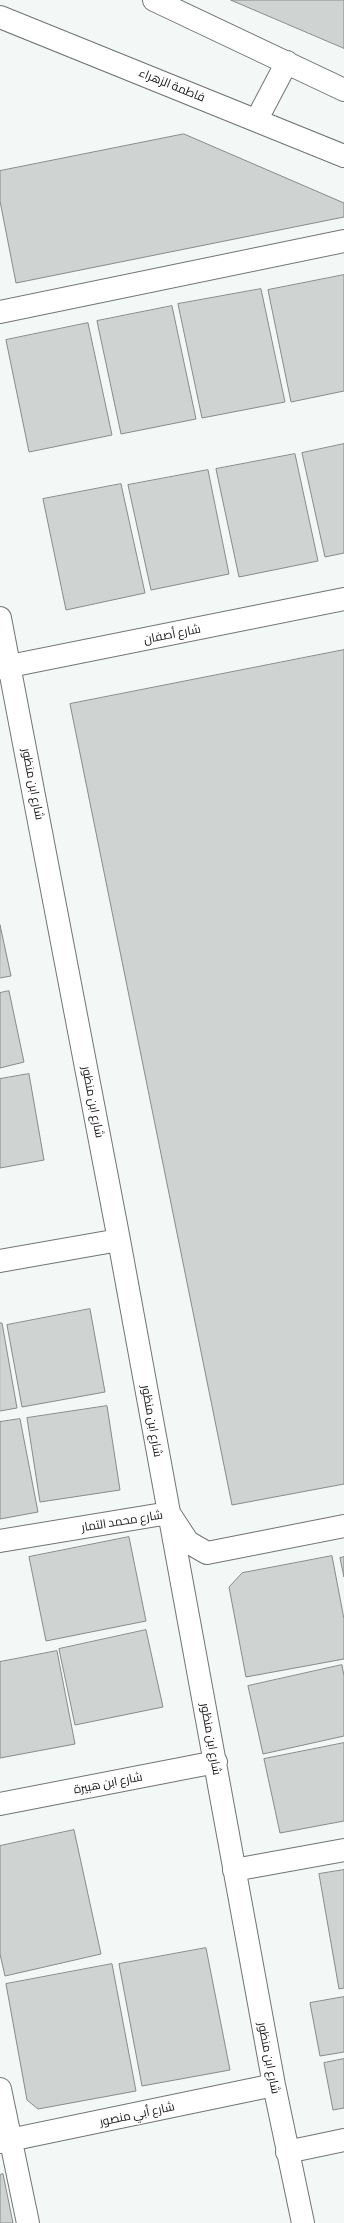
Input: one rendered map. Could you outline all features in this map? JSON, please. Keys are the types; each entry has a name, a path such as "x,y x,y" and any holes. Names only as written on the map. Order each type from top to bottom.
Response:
{"street":[{"path":"154,0 344,90"},
{"name":"فاطمة الزهراء","path":"0,17 257,119 344,156"},
{"path":"257,119 287,62"},
{"path":"0,312 344,241"},
{"name":"شارع أصفان","path":"5,667 344,599"},
{"name":"شارع ابن منظور","path":"0,618 5,667 119,1240 216,1762 234,1870 274,2085 303,2223"},
{"path":"0,1261 119,1240"},
{"name":"شارع محمد التمار","path":"0,1540 169,1513 188,1542 207,1553 344,1526"},
{"name":"شارع ابن هبيرة","path":"0,1804 216,1762"},
{"path":"234,1870 344,1850"},
{"name":"شارع أبي منصور","path":"5,2141 274,2085"},
{"path":"0,2089 5,2141 28,2223"},
{"path":"287,2152 344,2140"}],"building":[{"path":"231,0 344,0 344,48"},
{"path":"184,134 344,203 344,217 16,283 0,201 0,171"},
{"path":"344,275 344,391 291,402 268,290"},
{"path":"261,289 285,402 202,418 178,304"},
{"path":"172,306 196,419 121,434 97,321"},
{"path":"88,323 112,435 29,452 6,340"},
{"path":"344,444 344,553 325,557 302,453"},
{"path":"295,454 318,561 239,577 216,469"},
{"path":"208,470 229,574 151,590 128,485"},
{"path":"121,484 145,593 66,610 43,499"},
{"path":"344,650 344,1484 232,1505 70,704"},
{"path":"0,925 11,976 0,978"},
{"path":"9,991 24,1062 0,1068 0,993"},
{"path":"29,1074 44,1160 0,1168 0,1079"},
{"path":"90,1309 105,1392 22,1407 7,1325"},
{"path":"0,1323 2,1323 17,1408 0,1411"},
{"path":"107,1406 120,1490 40,1502 27,1418"},
{"path":"20,1419 38,1512 0,1519 0,1422"},
{"path":"129,1537 146,1621 46,1641 29,1557"},
{"path":"332,1556 344,1619 344,1659 246,1677 229,1587 242,1573"},
{"path":"344,1557 344,1577 340,1558"},
{"path":"146,1630 163,1707 75,1725 59,1649"},
{"path":"57,1651 75,1744 0,1758 0,1662"},
{"path":"342,1665 344,1676 344,1736 263,1754 248,1686"},
{"path":"344,1743 344,1821 280,1833 264,1759"},
{"path":"74,1830 101,1954 5,1976 0,1954 0,1846"},
{"path":"344,1870 344,1988 339,1989 319,1874"},
{"path":"206,1948 230,2070 142,2086 119,1964"},
{"path":"112,1964 136,2091 38,2109 27,2100 6,1984"},
{"path":"344,1997 344,2052 320,2056 310,2003"},
{"path":"344,2059 344,2108 333,2110 324,2063"},
{"path":"3,2174 13,2223 0,2223 0,2175"}]}
